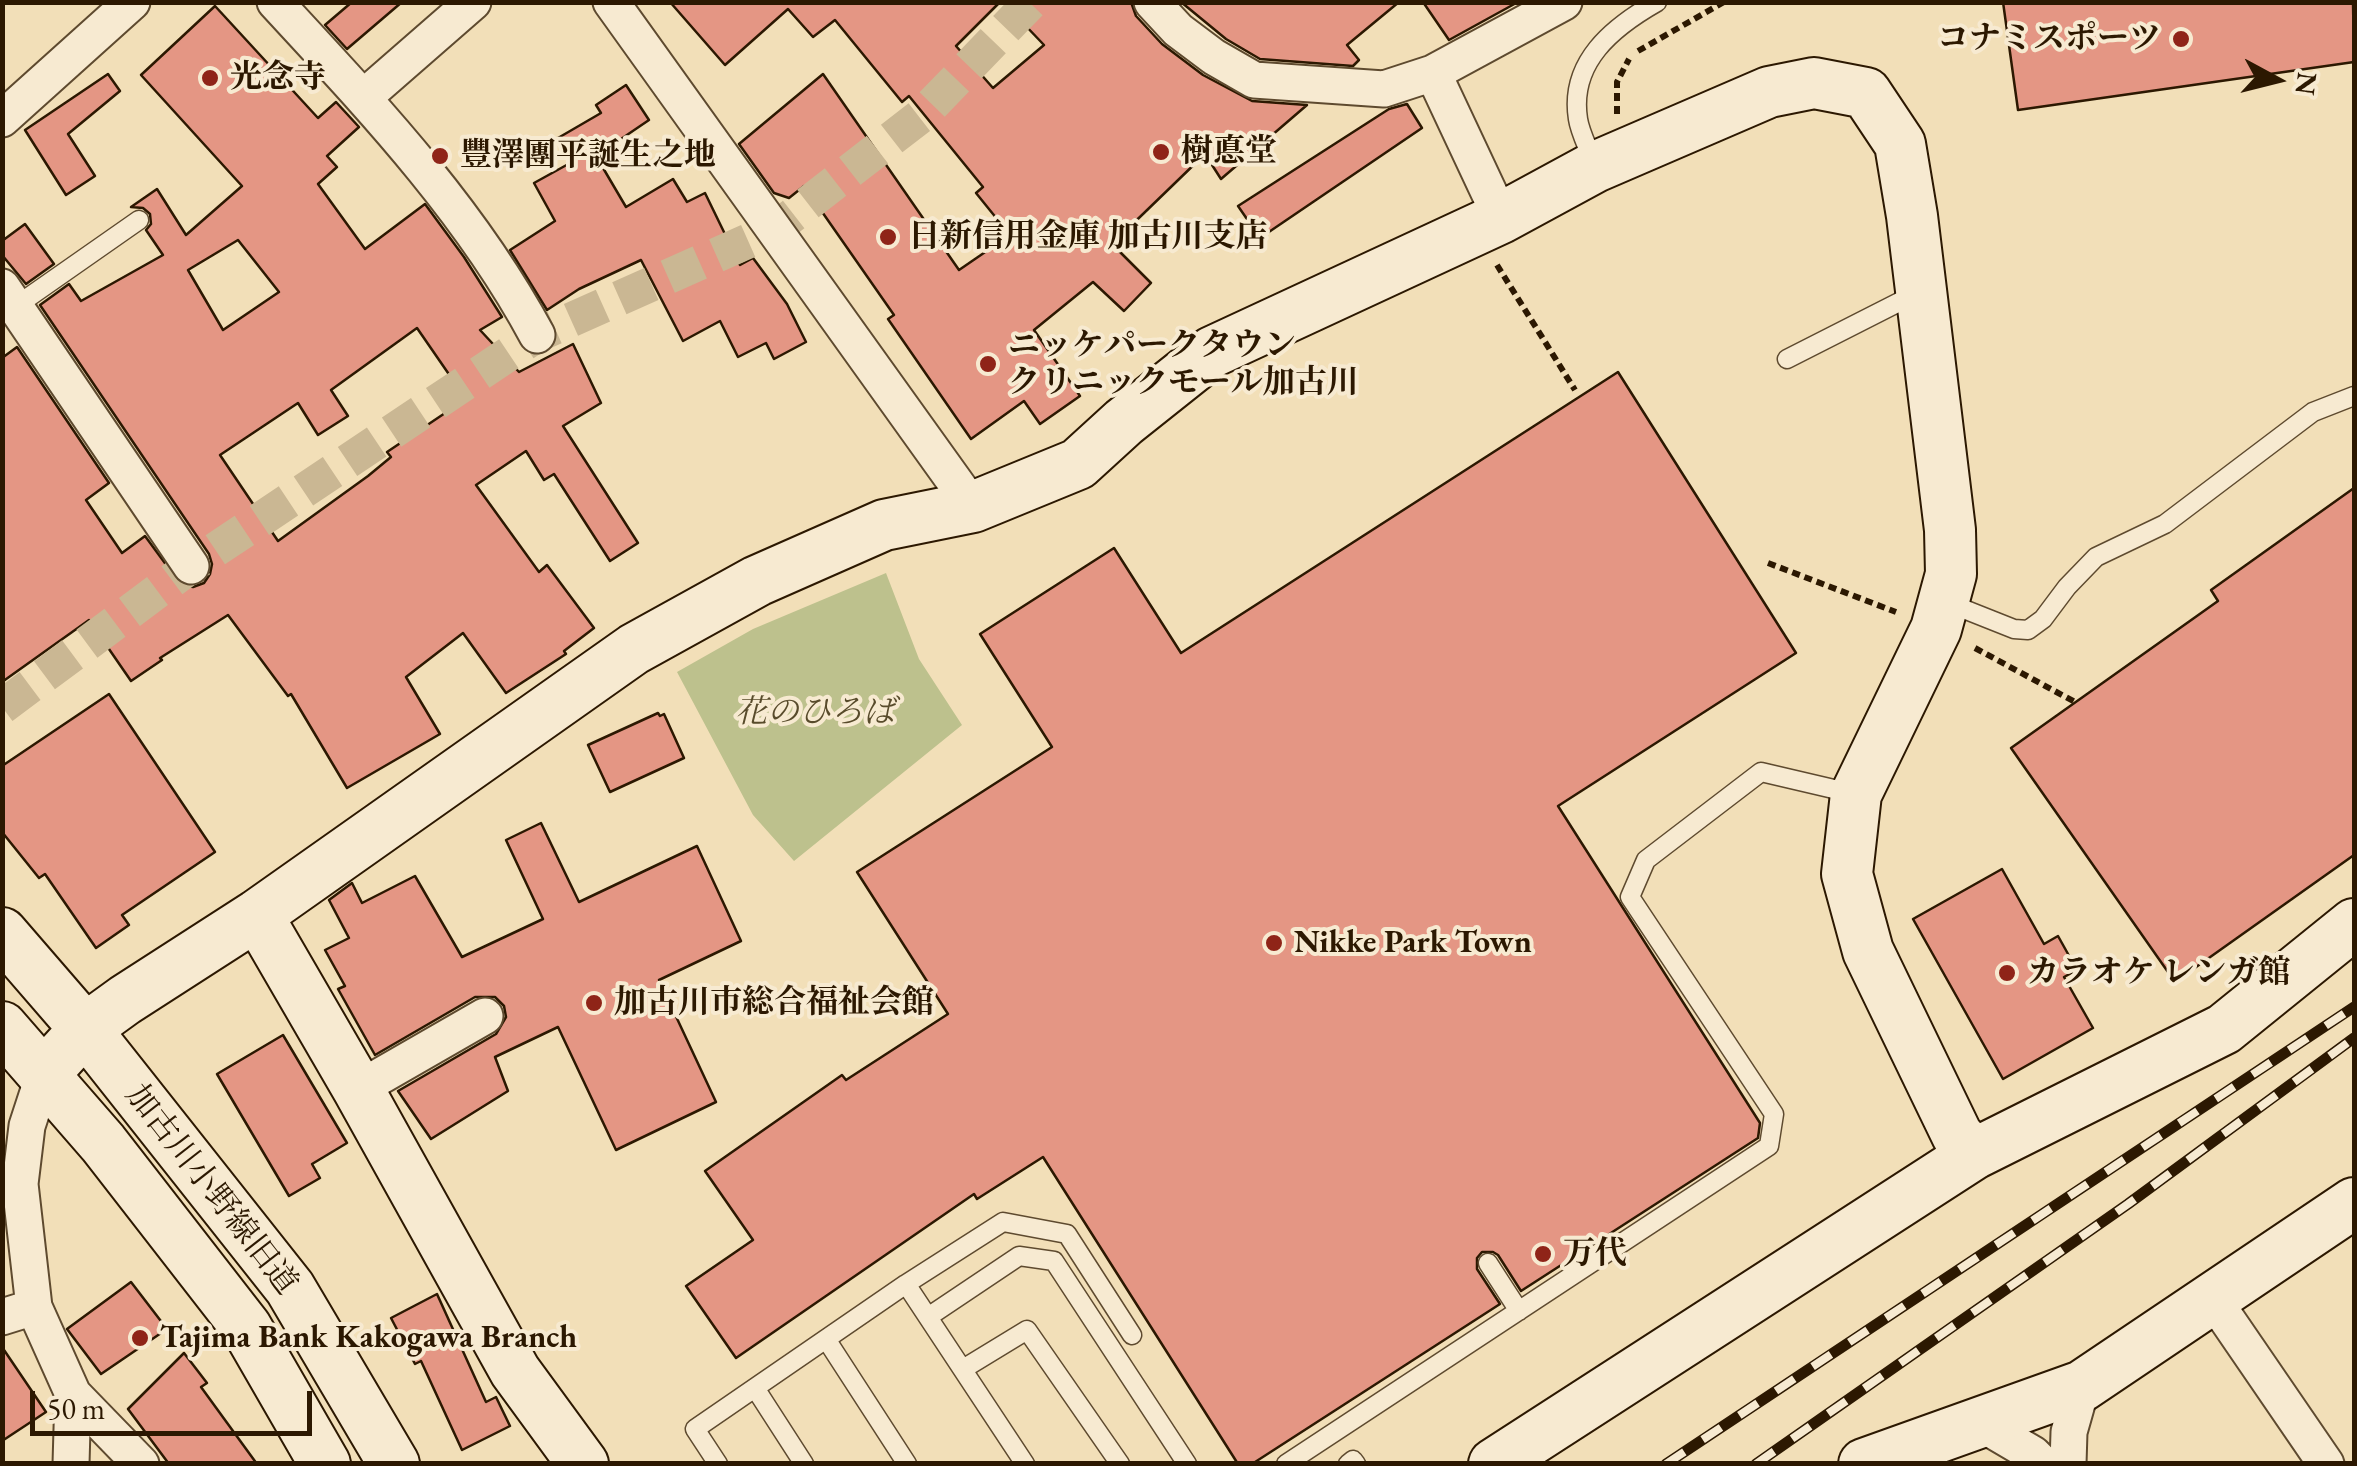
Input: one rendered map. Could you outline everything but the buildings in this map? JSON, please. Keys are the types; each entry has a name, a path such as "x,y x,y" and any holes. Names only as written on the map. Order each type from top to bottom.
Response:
{"street":[{"path":"2,119 132,2"},
{"path":"275,2 453,205 510,286 537,336"},
{"path":"363,98 473,2"},
{"path":"611,2 973,507"},
{"path":"1152,2 1178,30 1254,80 1384,89 1433,74 1564,2"},
{"path":"1433,74 1488,224"},
{"path":"141,1464 73,1394 18,1312 20,1184 13,1152 27,1126 44,1074 85,1029 257,915 634,649 757,581 884,525 973,507 1078,464 1212,352 1488,224 1613,159 1769,92 1814,83 1866,93 1900,144 1922,290 1950,530 1951,574 1934,618 1936,629 1856,794 1847,874 1868,951 1957,1136 1974,1154"},
{"path":"9,296 191,566"},
{"path":"257,915 515,1371 583,1464"},
{"path":"1494,1464 1974,1154 2224,1029 2354,924"},
{"name":"加古川小野線旧道","path":"2,933 85,1029 290,1288 394,1464"},
{"path":"358,1089 486,1016"},
{"name":"加古川小野線旧道","path":"2,1027 103,1144 246,1326 326,1464"},
{"path":"1864,1464 2082,1386 2354,1203"},
{"path":"2213,1299 2326,1464"},
{"path":"2068,1464 2069,1432 2082,1386"},
{"path":"71,1464 73,1394"},
{"path":"1980,1423 2043,1464"}],"lane":[{"path":"1613,159 1578,118 1579,82 1592,51 1632,16 1657,2"},
{"path":"9,296 139,220"},
{"path":"1787,359 1922,290"},
{"path":"1934,618 2028,630 2043,619 2096,557 2165,524 2313,412 2354,396"},
{"path":"1286,1464 1768,1146 1774,1114 1630,897 1646,860 1761,772 1856,794"},
{"path":"718,1464 695,1429 1003,1222 1067,1234 1132,1334"},
{"path":"928,1318 1019,1256 1054,1261 1187,1464"},
{"path":"1488,1262 1519,1310"},
{"path":"906,1284 1026,1464"},
{"path":"963,1369 1027,1330 1120,1464"},
{"path":"826,1338 907,1464"},
{"path":"755,1388 804,1464"},
{"path":"1348,1464 1354,1460 1356,1464"}],"path":[{"path":"1613,159 1617,82 1631,56 1724,2"},
{"path":"1488,224 1575,390"},
{"path":"1768,563 1934,618 2075,702"}],"green space":[{"name":"花のひろば","path":"886,573 919,659 962,725 794,861 753,815 677,672 753,629"}],"tunnel":[{"path":"2,707 191,566 537,335 775,229 922,115 1031,2"}],"railway":[{"path":"1666,1464 2354,1007"},
{"path":"1756,1464 2128,1204 2354,1038"}],"place":[{"name":"コナミスポーツ","path":"2181,39"},
{"name":"光念寺","path":"210,78"},
{"name":"樹悳堂","path":"1161,152"},
{"name":"豐澤團平誕生之地","path":"440,156"},
{"name":"日新信用金庫 加古川支店","path":"888,237"},
{"name":"ニッケパークタウン クリニックモール加古川","path":"988,364"},
{"name":"Nikke Park Town","path":"1274,943"},
{"name":"カラオケ レンガ館","path":"2007,973"},
{"name":"加古川市総合福祉会館","path":"594,1003"},
{"name":"万代","path":"1543,1254"},
{"name":"Tajima Bank Kakogawa Branch","path":"140,1338"}]}
